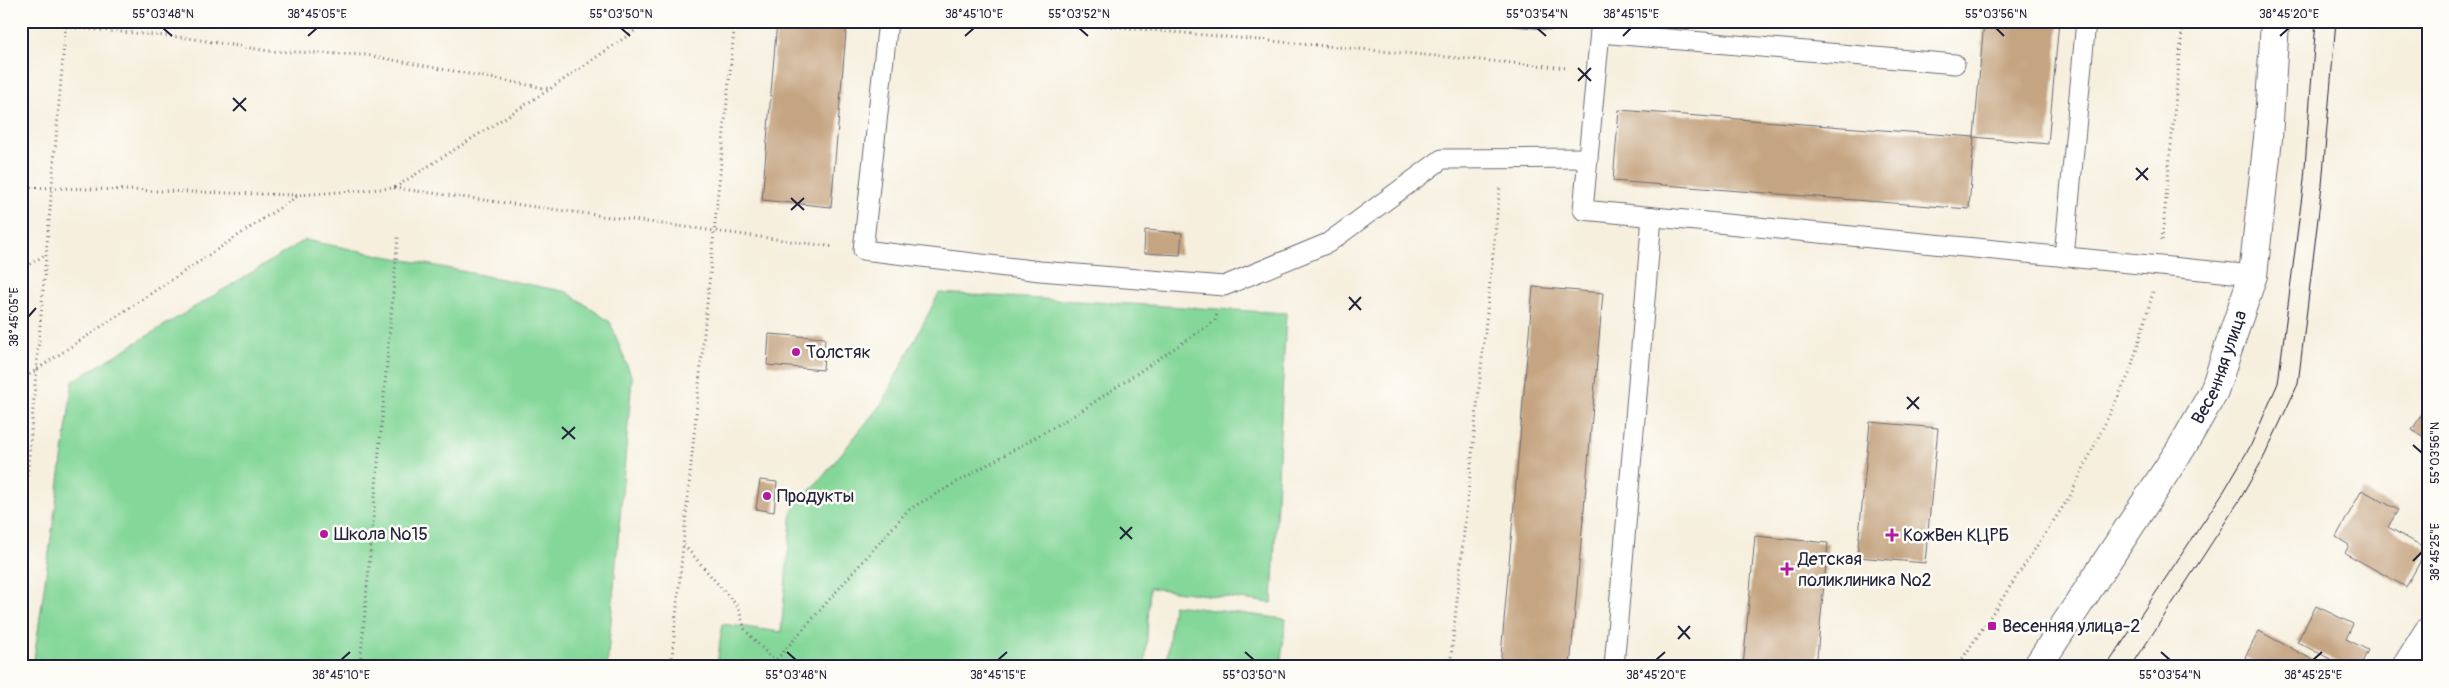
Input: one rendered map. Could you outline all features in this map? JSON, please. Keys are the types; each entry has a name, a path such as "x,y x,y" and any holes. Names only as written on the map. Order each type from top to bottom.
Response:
{"main road":[{"name":"Весенняя улица","path":"2037,667 2182,447 2214,390 2252,275 2268,138 2275,21"},
{"path":"2406,667 2428,632"}],"lane":[{"path":"888,21 863,250 1040,271 1224,286 1328,243 1442,159 1588,158"},
{"path":"2064,257 2086,21"},
{"path":"1955,64 1601,27 1583,210 2252,275"},
{"path":"1614,667 1652,217"}],"path":[{"path":"21,550 48,253 66,21"},
{"path":"394,188 550,89 649,21"},
{"path":"671,667 735,21"},
{"path":"1052,21 1596,71"},
{"path":"1958,667 2070,496 2130,372 2160,266 2183,21"},
{"path":"66,26 188,38 269,51 366,55 550,89"},
{"path":"1450,667 1503,158"},
{"path":"21,187 299,195 394,188 863,250"},
{"path":"21,380 299,195"},
{"path":"360,667 398,237"},
{"path":"21,269 48,253"},
{"path":"770,667 908,510 1078,413 1215,321 1224,286"},
{"path":"684,544 738,606 745,630 780,667"}],"green space":[{"name":"Школа №15","path":"305,240 567,292 610,322 632,378 607,667 33,667 73,381"},
{"path":"939,293 1286,313 1272,603 1150,588 1145,667 717,667 722,624 781,632 792,510 825,474 882,403"},
{"path":"1173,605 1286,619 1280,667 1166,667"}],"building":[{"path":"777,21 847,21 831,207 762,200"},
{"path":"1470,21 1552,21 1551,30"},
{"path":"1984,21 2059,21 2048,144 1974,137"},
{"path":"1619,110 1974,137 1969,209 1613,181"},
{"path":"1145,230 1182,233 1180,255 1144,253"},
{"path":"1533,287 1603,293 1570,667 1500,667"},
{"name":"Толстяк","path":"769,334 825,338 823,370 767,365"},
{"path":"2428,404 2428,439 2412,430"},
{"path":"1870,422 1938,428 1925,563 1857,557"},
{"name":"Продукты","path":"760,480 777,482 774,512 756,509"},
{"path":"2362,490 2398,510 2388,527 2427,549 2406,587 2345,553 2349,545 2336,537"},
{"path":"1755,536 1828,543 1816,667 1743,667"},
{"path":"2316,606 2353,624 2346,639 2368,650 2360,667 2346,667 2297,642"},
{"path":"2259,631 2326,667 2263,667 2245,657"}],"tram line":[{"path":"2106,667 2224,491 2251,445 2278,383 2304,180 2316,21"},
{"path":"2131,667 2239,501 2263,459 2298,384 2322,185 2336,21"}],"place":[{"name":"Толстяк","path":"796,352"},
{"name":"Продукты","path":"767,496"},
{"name":"Школа №15","path":"324,534"},
{"name":"КожВен КЦРБ","path":"1892,535"},
{"name":"Детская поликлиника №2","path":"1787,569"},
{"name":"Весенняя улица-2","path":"1992,626"}]}
